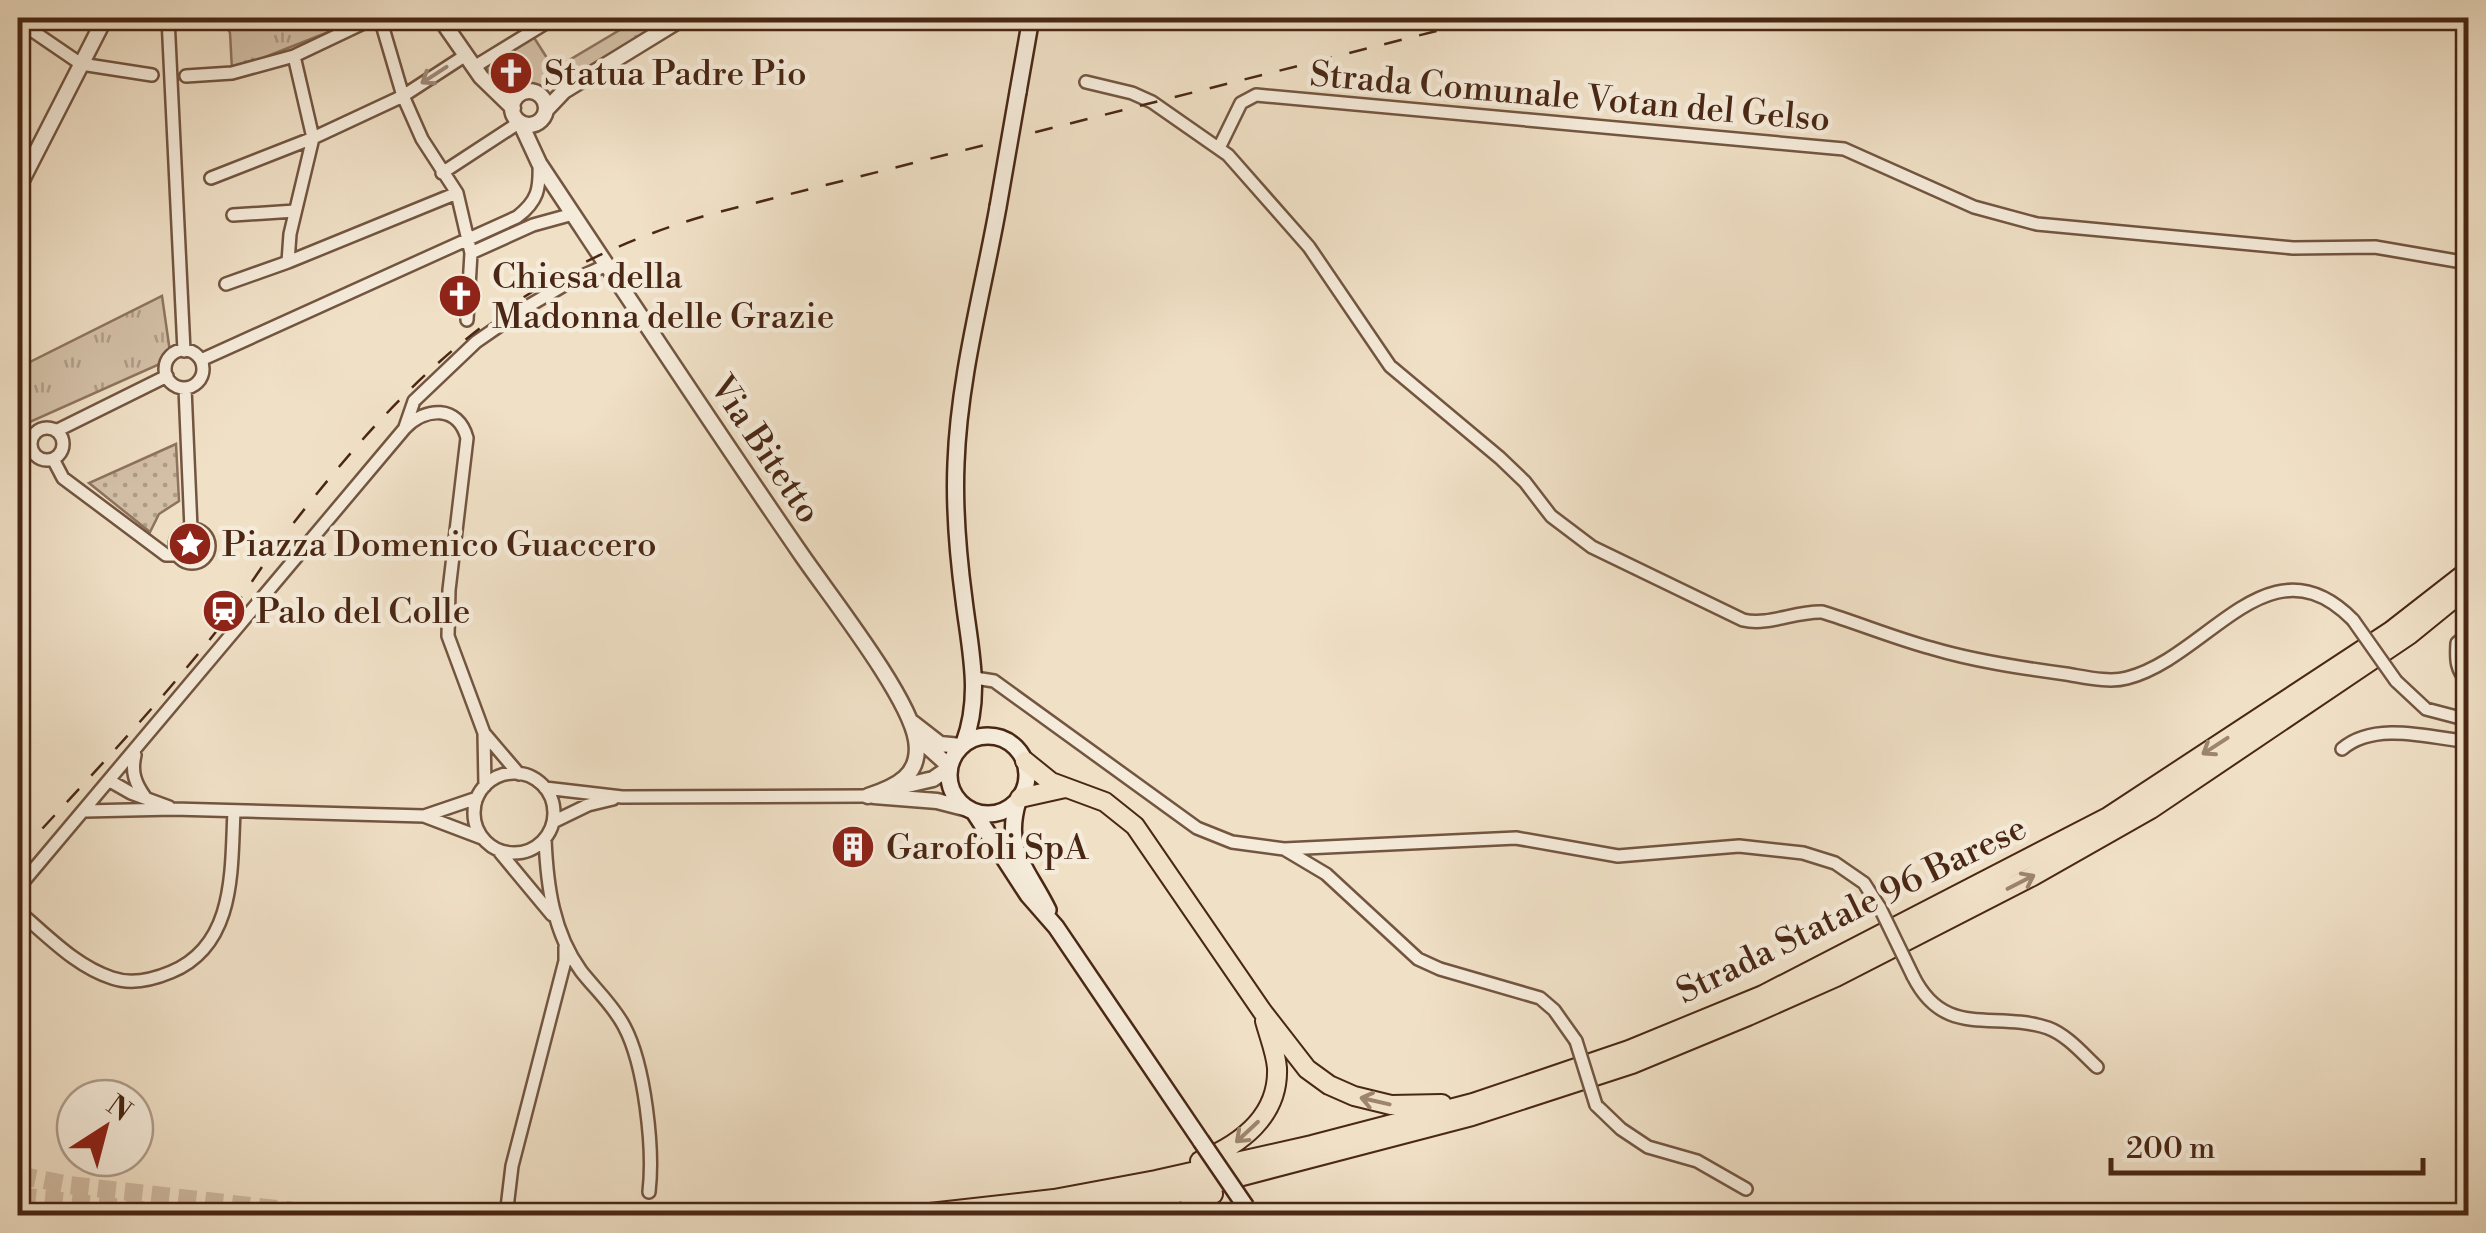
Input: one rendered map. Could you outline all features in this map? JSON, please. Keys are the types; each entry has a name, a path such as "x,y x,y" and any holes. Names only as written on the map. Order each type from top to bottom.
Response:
{"highway":[{"name":"Strada Statale 96 Barese","path":"903,1216 1054,1199 1312,1145 1472,1104 1763,996 2108,817 2391,631 2468,572"},
{"name":"Strada Statale 96 Barese","path":"1040,1216 1166,1196 1472,1116 1632,1064 1836,976 2033,876 2151,809 2409,635 2468,586"},
{"path":"1026,762 1065,788 1105,802 1135,826 1262,1011 1307,1069 1354,1096 1391,1105 1472,1104"},
{"path":"1019,799 1065,788"},
{"path":"1156,1180 1226,1150 1252,1130 1270,1106 1277,1069 1262,1011"},
{"path":"1174,1216 1196,1201 1250,1176"}],"main road":[{"path":"1030,18 961,410 956,463 961,565 975,678 974,711 949,767 952,792 971,810 1028,895 1056,927"},
{"path":"974,711 995,736"},
{"path":"962,744 984,735 995,736 1014,745 1026,762 1028,774 1012,827 1014,849 1056,927 1249,1211"},
{"path":"971,810 998,813 1019,799"}],"street":[{"path":"18,184 104,18"},
{"path":"168,18 184,350"},
{"path":"186,76 232,73 294,56 377,18 402,96 457,193 471,253 466,320"},
{"path":"440,18 474,67 530,125 541,109 564,90 682,18"},
{"path":"212,178 474,67 554,18"},
{"path":"18,21 82,64 152,74"},
{"path":"288,262 295,211 313,138 294,56"},
{"path":"1086,82 1148,100 1219,148 1290,224 1390,366 1500,458 1552,516 1592,547 1743,620 1755,622 1822,612 1971,658 2124,680 2193,645 2268,592 2300,588 2334,601 2396,681 2426,709 2468,720"},
{"path":"201,360 517,217 531,206 540,190 541,109 532,92 442,172"},
{"name":"Strada Comunale Votan del Gelso","path":"1219,148 1241,103 1256,96 1500,116 1844,149 1974,208 2037,224 2293,248 2374,248 2468,264"},
{"name":"Via Bitetto","path":"517,108 540,163 877,666 915,735"},
{"path":"226,284 457,193"},
{"path":"234,215 295,211"},
{"path":"471,253 533,225 573,214"},
{"path":"405,428 414,401 476,342 540,299 607,265"},
{"path":"184,350 201,360 201,378 185,388 174,385 167,376 170,357 184,350"},
{"path":"56,430 63,443 53,459 36,456 24,438 39,430 56,430 167,376"},
{"path":"185,388 191,530"},
{"path":"18,888 405,428 420,415 442,412 460,421 466,432 449,590 448,636 484,733 519,774"},
{"path":"53,459 63,478 166,555 178,555"},
{"path":"191,530 206,536 208,552 195,563 185,562 178,555 177,538 191,530"},
{"path":"2468,634 2458,643 2456,659 2460,674 2468,682"},
{"path":"975,678 994,681 1197,828 1232,842 1284,850 1516,838 1618,856 1739,846 1803,852 1835,862 1864,883 1924,998 1946,1014 2052,1029 2097,1067"},
{"path":"909,719 940,744 962,744"},
{"path":"482,838 474,818 481,792 484,733"},
{"path":"2342,749 2357,736 2388,733 2468,742"},
{"path":"868,796 933,779 949,767 915,735"},
{"path":"891,789 911,772 916,760 915,735"},
{"path":"137,748 132,767 145,797"},
{"path":"424,816 481,792 506,774 538,781 551,798 553,822 545,839 554,918 580,969 628,1034 652,1152 649,1192"},
{"path":"110,780 173,809"},
{"path":"110,780 114,802 125,810"},
{"path":"545,788 622,797 868,796 937,801 971,810"},
{"path":"553,822 588,806 622,797"},
{"path":"84,811 173,809 424,816 482,838 498,850 554,918"},
{"path":"18,911 78,962 114,979 148,982 183,967 208,948 222,919 230,890 234,811"},
{"path":"498,850 523,852 545,839"},
{"path":"1284,850 1326,874 1418,959 1540,998 1554,1010 1576,1041 1596,1105 1621,1129 1648,1147 1697,1160 1746,1189"},
{"path":"506,1216 512,1166 564,962 564,943"}],"green space":[{"path":"223,18 364,18 232,70 230,33"},
{"path":"640,18 672,18 595,65 532,91 515,91 485,66 533,36 554,69"},
{"path":"162,296 171,359 21,426 18,368"},
{"path":"176,444 179,501 159,514 150,532 89,483"}],"tunnel":[{"path":"18,1175 69,1185 337,1216"},
{"path":"18,1196 194,1216"}],"railway":[{"path":"18,855 191,662 285,534 376,424 472,334 524,297 582,264 645,236 715,213 1488,18"}],"place":[{"name":"Statua Padre Pio","path":"511,73"},
{"name":"Chiesa della Madonna delle Grazie","path":"460,296"},
{"name":"Piazza Domenico Guaccero","path":"190,544"},
{"name":"Palo del Colle","path":"224,611"},
{"name":"Garofoli SpA","path":"853,847"}]}
